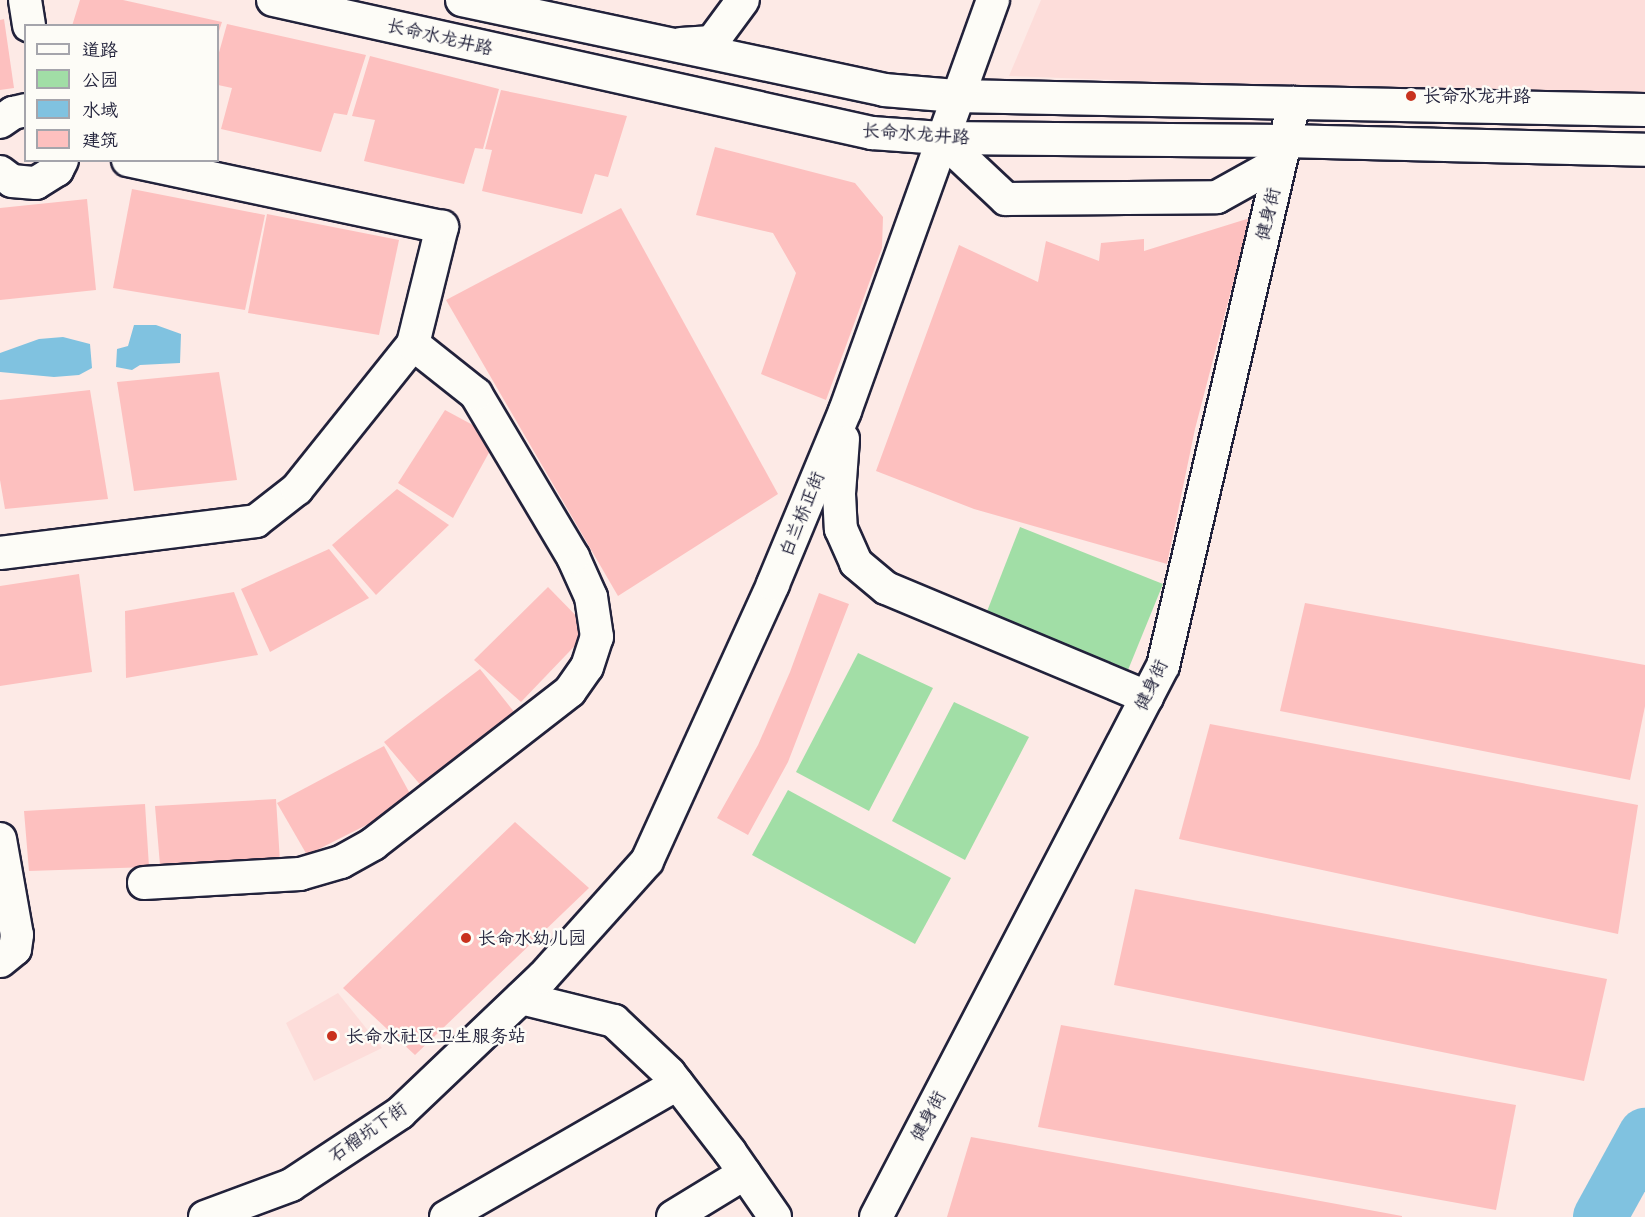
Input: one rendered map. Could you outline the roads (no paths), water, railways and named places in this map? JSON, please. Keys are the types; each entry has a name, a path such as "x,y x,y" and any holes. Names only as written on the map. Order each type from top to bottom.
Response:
{"street":[{"path":"25,0 29,24"},
{"name":"长命水龙井路","path":"273,0 872,133 941,138 1282,151 1645,150"},
{"path":"462,0 884,90 956,96 1645,110"},
{"path":"669,44 712,42 743,0"},
{"name":"白兰桥正街","path":"528,992 647,861 773,584 845,411 956,96 993,0"},
{"name":"健身街","path":"876,1217 1163,666 1293,103"},
{"path":"0,122 13,113 24,110"},
{"path":"941,138 1006,199 1217,198 1282,151"},
{"path":"0,172 12,181 36,183 57,170 61,162"},
{"path":"0,553 256,521 297,489 413,344 441,227 137,162"},
{"path":"144,883 300,873 341,862 373,844 570,691 587,667 597,637 591,597 573,557 476,394 413,344"},
{"path":"845,411 839,494 841,529 856,563 886,588 1147,697"},
{"path":"0,839 17,935 15,949 0,961"},
{"path":"528,992 614,1021 669,1073 745,1173 775,1217"},
{"name":"石榴坑下街","path":"218,1215 291,1185 400,1113 528,992"},
{"path":"446,1217 677,1084"},
{"path":"673,1217 745,1173"}],"water":[{"path":"134,325 156,325 181,334 180,363 140,365 132,370 116,367 117,349 128,346"},
{"path":"63,337 90,344 92,368 79,375 54,377 0,372 0,353 39,339"}],"waterway":[{"path":"1600,1217 1645,1135"}],"place":[{"name":"长命水龙井路","path":"1411,96"},
{"name":"长命水幼儿园","path":"466,938"},
{"name":"长命水社区卫生服务站","path":"332,1036"}]}
